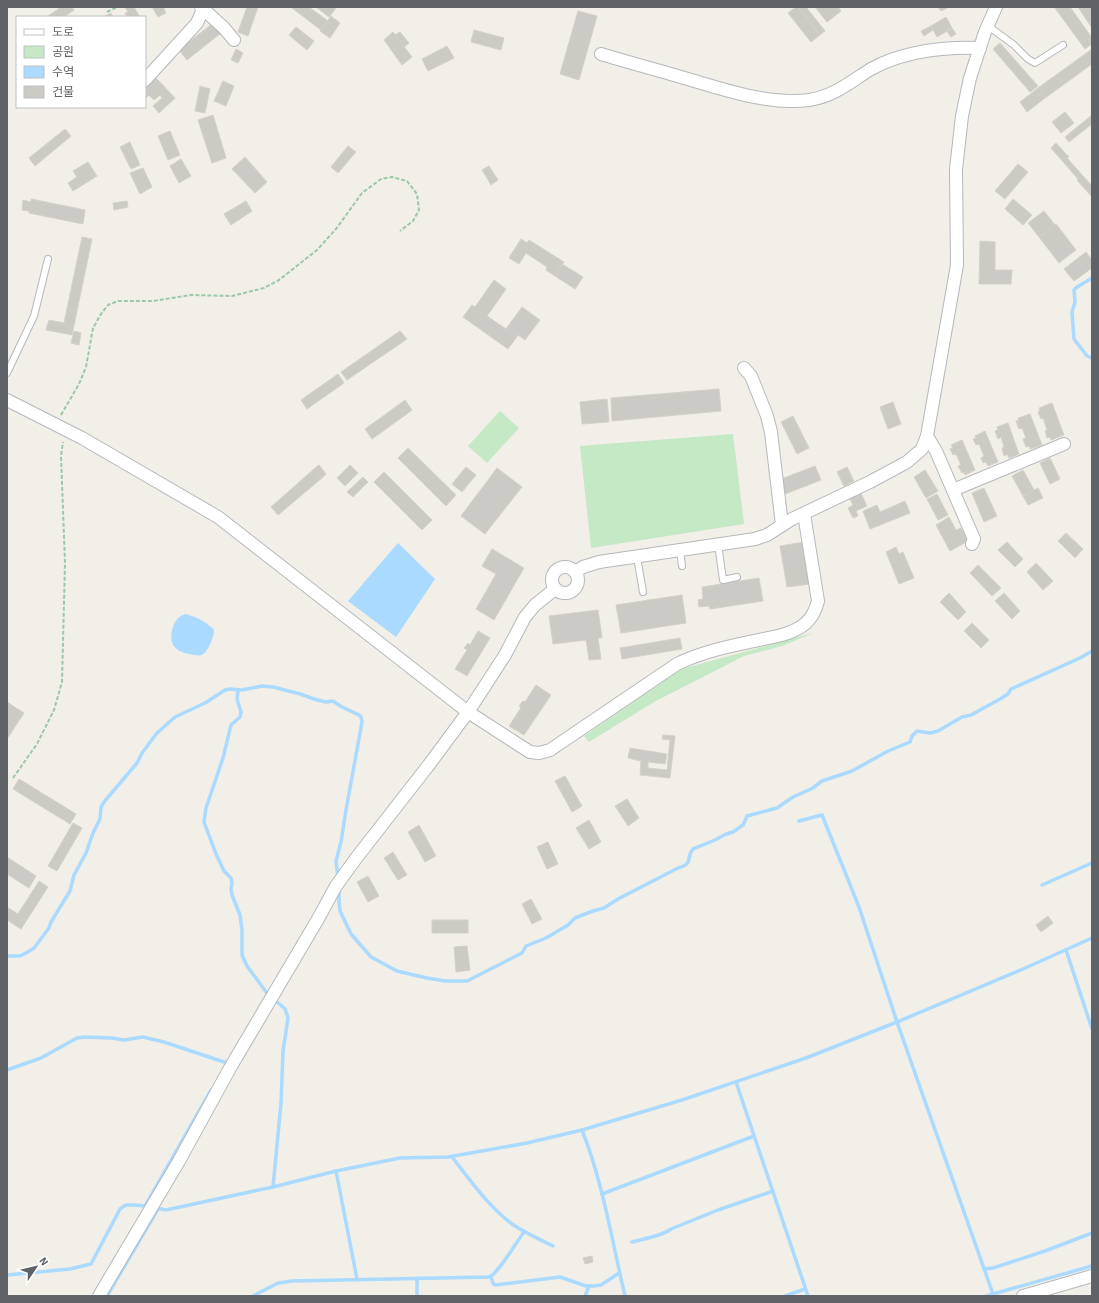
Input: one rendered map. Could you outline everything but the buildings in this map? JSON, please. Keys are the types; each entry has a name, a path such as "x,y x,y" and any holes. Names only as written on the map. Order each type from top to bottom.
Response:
{"street":[{"path":"575,572 583,567 599,562 755,539 767,535 804,514 908,462 922,449 927,436 958,265 956,169 962,116 970,78 996,7"},
{"path":"146,79 197,23 202,8 224,28 234,40"},
{"path":"601,54 728,91 752,96 790,100 810,100 838,91 871,70 899,57 942,49 980,48"},
{"path":"744,368 751,376 767,416 771,432 782,526"},
{"path":"7,400 82,438 218,517 468,712 530,752 539,753 550,750 677,664 707,652 782,635 804,626 815,611 818,601 804,514"},
{"path":"927,436 936,451 974,539 972,544"},
{"path":"953,490 1064,444"},
{"path":"563,567 567,567 575,572 578,580 572,591 563,593 555,589 552,580 555,572 563,567"},
{"path":"99,1296 230,1068 315,925 336,886 468,712 505,655 525,617 535,605 555,589"},
{"path":"1023,1296 1092,1276"}],"lane":[{"path":"988,26 1035,63 1063,45"},
{"path":"7,373 34,316 48,259"},
{"path":"718,544 722,580 737,577"},
{"path":"680,550 682,566"},
{"path":"637,557 643,592"}],"path":[{"path":"107,12 117,7"},
{"path":"13,778 37,744 54,710 62,682 66,563 60,426 67,407 86,367 93,328 101,314 108,305 118,301 153,302 191,295 232,296 264,288 279,280 317,250 336,230 362,193 381,179 392,177 407,181 417,194 419,210 413,221 400,232"}],"green space":[{"path":"500,411 519,428 487,463 468,446"},
{"path":"733,434 744,524 591,548 580,446"},
{"path":"813,633 782,646 744,656 654,702 589,742 584,736 685,668"}],"water":[{"path":"398,543 435,579 396,637 348,601"},
{"path":"185,614 201,620 214,630 210,644 202,655 192,655 179,651 172,642 171,638 173,627 179,618"}],"waterway":[{"path":"1092,278 1074,290 1075,302 1072,312 1074,339 1087,356 1092,358"},
{"path":"339,888 340,911 351,934 371,957 397,971 445,981 467,981 522,953 526,946 546,938 568,925 575,918 604,908 618,899 683,866 688,862 693,849 733,832 743,825 747,816 777,808 793,797 813,788 822,781 852,771 888,751 910,742 912,736 917,731 930,733 938,731 962,717 971,715 1000,699 1008,694 1011,689 1080,658 1092,651"},
{"path":"7,956 20,956 34,948 49,928 51,922 70,891 74,875 86,853 100,819 101,807 137,763 142,753 157,733 175,717 205,703 225,690 242,690 262,686 273,687 317,700 326,702 333,701 361,717 362,722 341,842 336,861 338,878"},
{"path":"238,690 237,699 241,712 240,717 231,725 223,758 206,808 204,822 224,871 231,878 232,895 240,915 242,930 242,955 247,966 266,992 285,1009 288,1018 283,1051 281,1103 273,1187"},
{"path":"799,821 822,815 859,907 897,1022 993,1294"},
{"path":"1042,885 1092,863"},
{"path":"7,1275 70,1269 91,1264 120,1209 126,1205 145,1206 166,1210 400,1158 448,1157 527,1143 582,1130 682,1100 806,1058 897,1022 1092,938"},
{"path":"1066,950 1092,1029"},
{"path":"7,1070 41,1058 77,1038 85,1037 124,1040 143,1037 164,1042 227,1063"},
{"path":"736,1082 808,1296"},
{"path":"145,1206 211,1090"},
{"path":"582,1130 596,1171 625,1296"},
{"path":"602,1194 754,1136"},
{"path":"452,1157 480,1192 503,1217 522,1230 553,1246"},
{"path":"336,1171 357,1279"},
{"path":"632,1242 658,1235 718,1210 773,1191"},
{"path":"107,1296 158,1209"},
{"path":"253,1296 278,1283 292,1281 489,1277 493,1275 502,1264 524,1232"},
{"path":"984,1269 993,1268 1045,1251 1092,1233"},
{"path":"986,1296 1092,1266"},
{"path":"491,1277 495,1285 560,1277 586,1286 594,1286 601,1285 619,1273"},
{"path":"417,1278 417,1296"},
{"path":"585,1296 589,1286"},
{"path":"785,1296 805,1289"}]}
